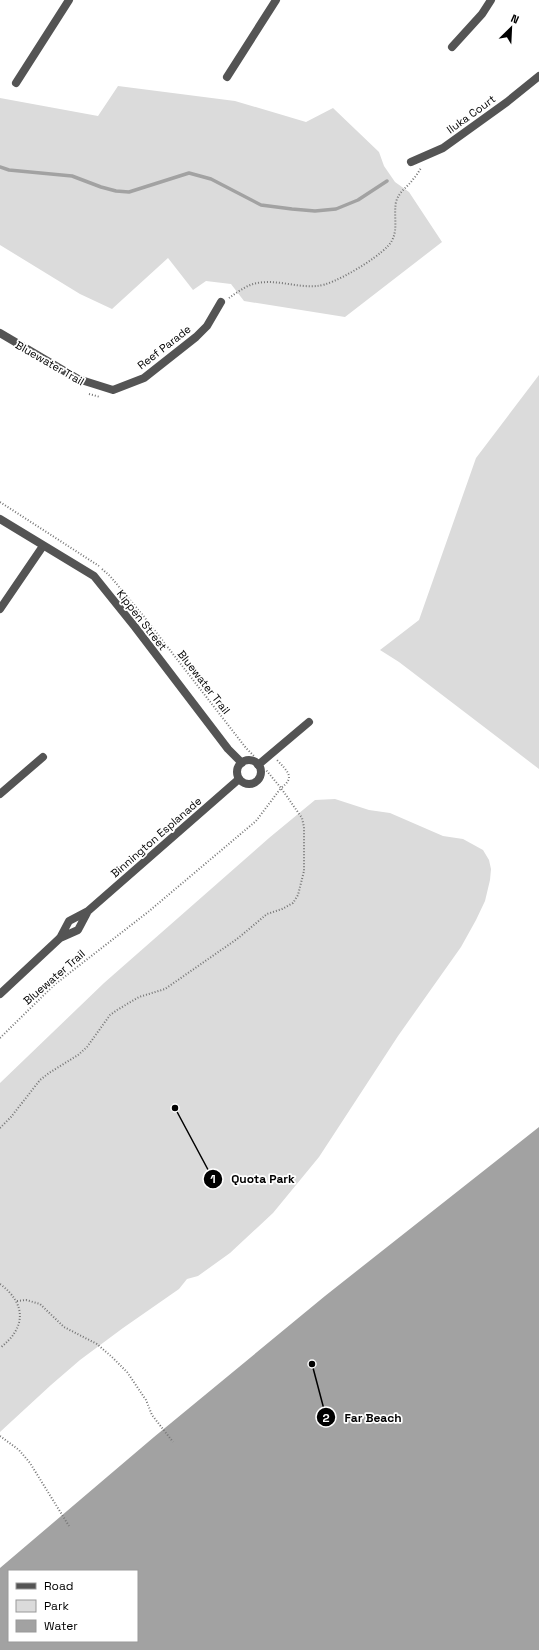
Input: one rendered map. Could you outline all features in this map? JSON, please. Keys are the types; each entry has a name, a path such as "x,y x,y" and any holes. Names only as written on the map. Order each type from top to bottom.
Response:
{"street":[{"path":"16,83 69,0"},
{"path":"227,77 276,0"},
{"path":"452,47 482,14 491,0"},
{"name":"Iluka Court","path":"412,162 443,148 507,102 539,76"},
{"name":"Reef Parade","path":"0,333 78,379 113,390 144,378 196,337 210,322 221,302"},
{"name":"Kippen Street","path":"0,519 94,576 228,749 242,763"},
{"path":"0,609 4,606 43,546"},
{"path":"259,764 309,722"},
{"path":"0,794 43,757"},
{"path":"252,761 259,764 261,772 256,782 246,784 239,779 237,770 242,763 252,761"},
{"name":"Binnington Esplanade","path":"60,938 69,921 88,911 239,779"},
{"name":"Binnington Esplanade","path":"0,994 60,938 78,930 88,911"}],"path":[{"path":"221,302 248,286 258,283 271,282 316,286 330,283 344,277 388,246 396,230 397,198 402,190 414,179"},
{"name":"Bluewater Trail","path":"89,394 96,397 104,396"},
{"name":"Bluewater Trail","path":"0,502 85,556 110,576 246,748 281,788"},
{"name":"Bluewater Trail","path":"0,1038 54,985 148,912 256,821 281,788 289,781 289,773 272,753"},
{"path":"0,1128 11,1117 40,1080 87,1047 110,1016 117,1010 139,997 165,989 237,939 267,914 282,909 293,903 298,895 304,871 304,827 299,813 281,788"},
{"path":"0,1284 11,1293 17,1301 19,1316 18,1328 13,1337 0,1348"},
{"path":"17,1301 26,1300 40,1304 64,1327 97,1344 112,1357 127,1372 146,1400 152,1415 173,1442"},
{"path":"0,1436 19,1450 30,1463 69,1526"}],"green space":[{"path":"118,86 235,101 306,122 333,108 379,152 384,166 395,182 409,192 442,242 345,317 244,301 231,284 206,281 193,290 168,258 112,309 80,294 0,245 0,98 98,116"},
{"path":"539,375 539,769 399,662 380,650 419,620 476,458"},
{"path":"335,799 369,810 390,813 443,836 463,839 483,850 489,860 491,869 490,880 485,901 476,920 461,947 398,1036 319,1157 273,1213 230,1253 198,1276 187,1279 179,1289 80,1360 0,1432 0,1083 104,983 269,838 315,800"}],"water":[{"path":"539,1127 539,1650 0,1650 0,1568 154,1437 325,1296"}],"waterway":[{"path":"0,167 9,170 72,176 101,187 116,191 129,192 189,173 211,179 261,205 315,211 336,209 358,200 387,181"}],"place":[{"name":"Quota Park","path":"175,1108"},
{"name":"Far Beach","path":"312,1364"}]}
